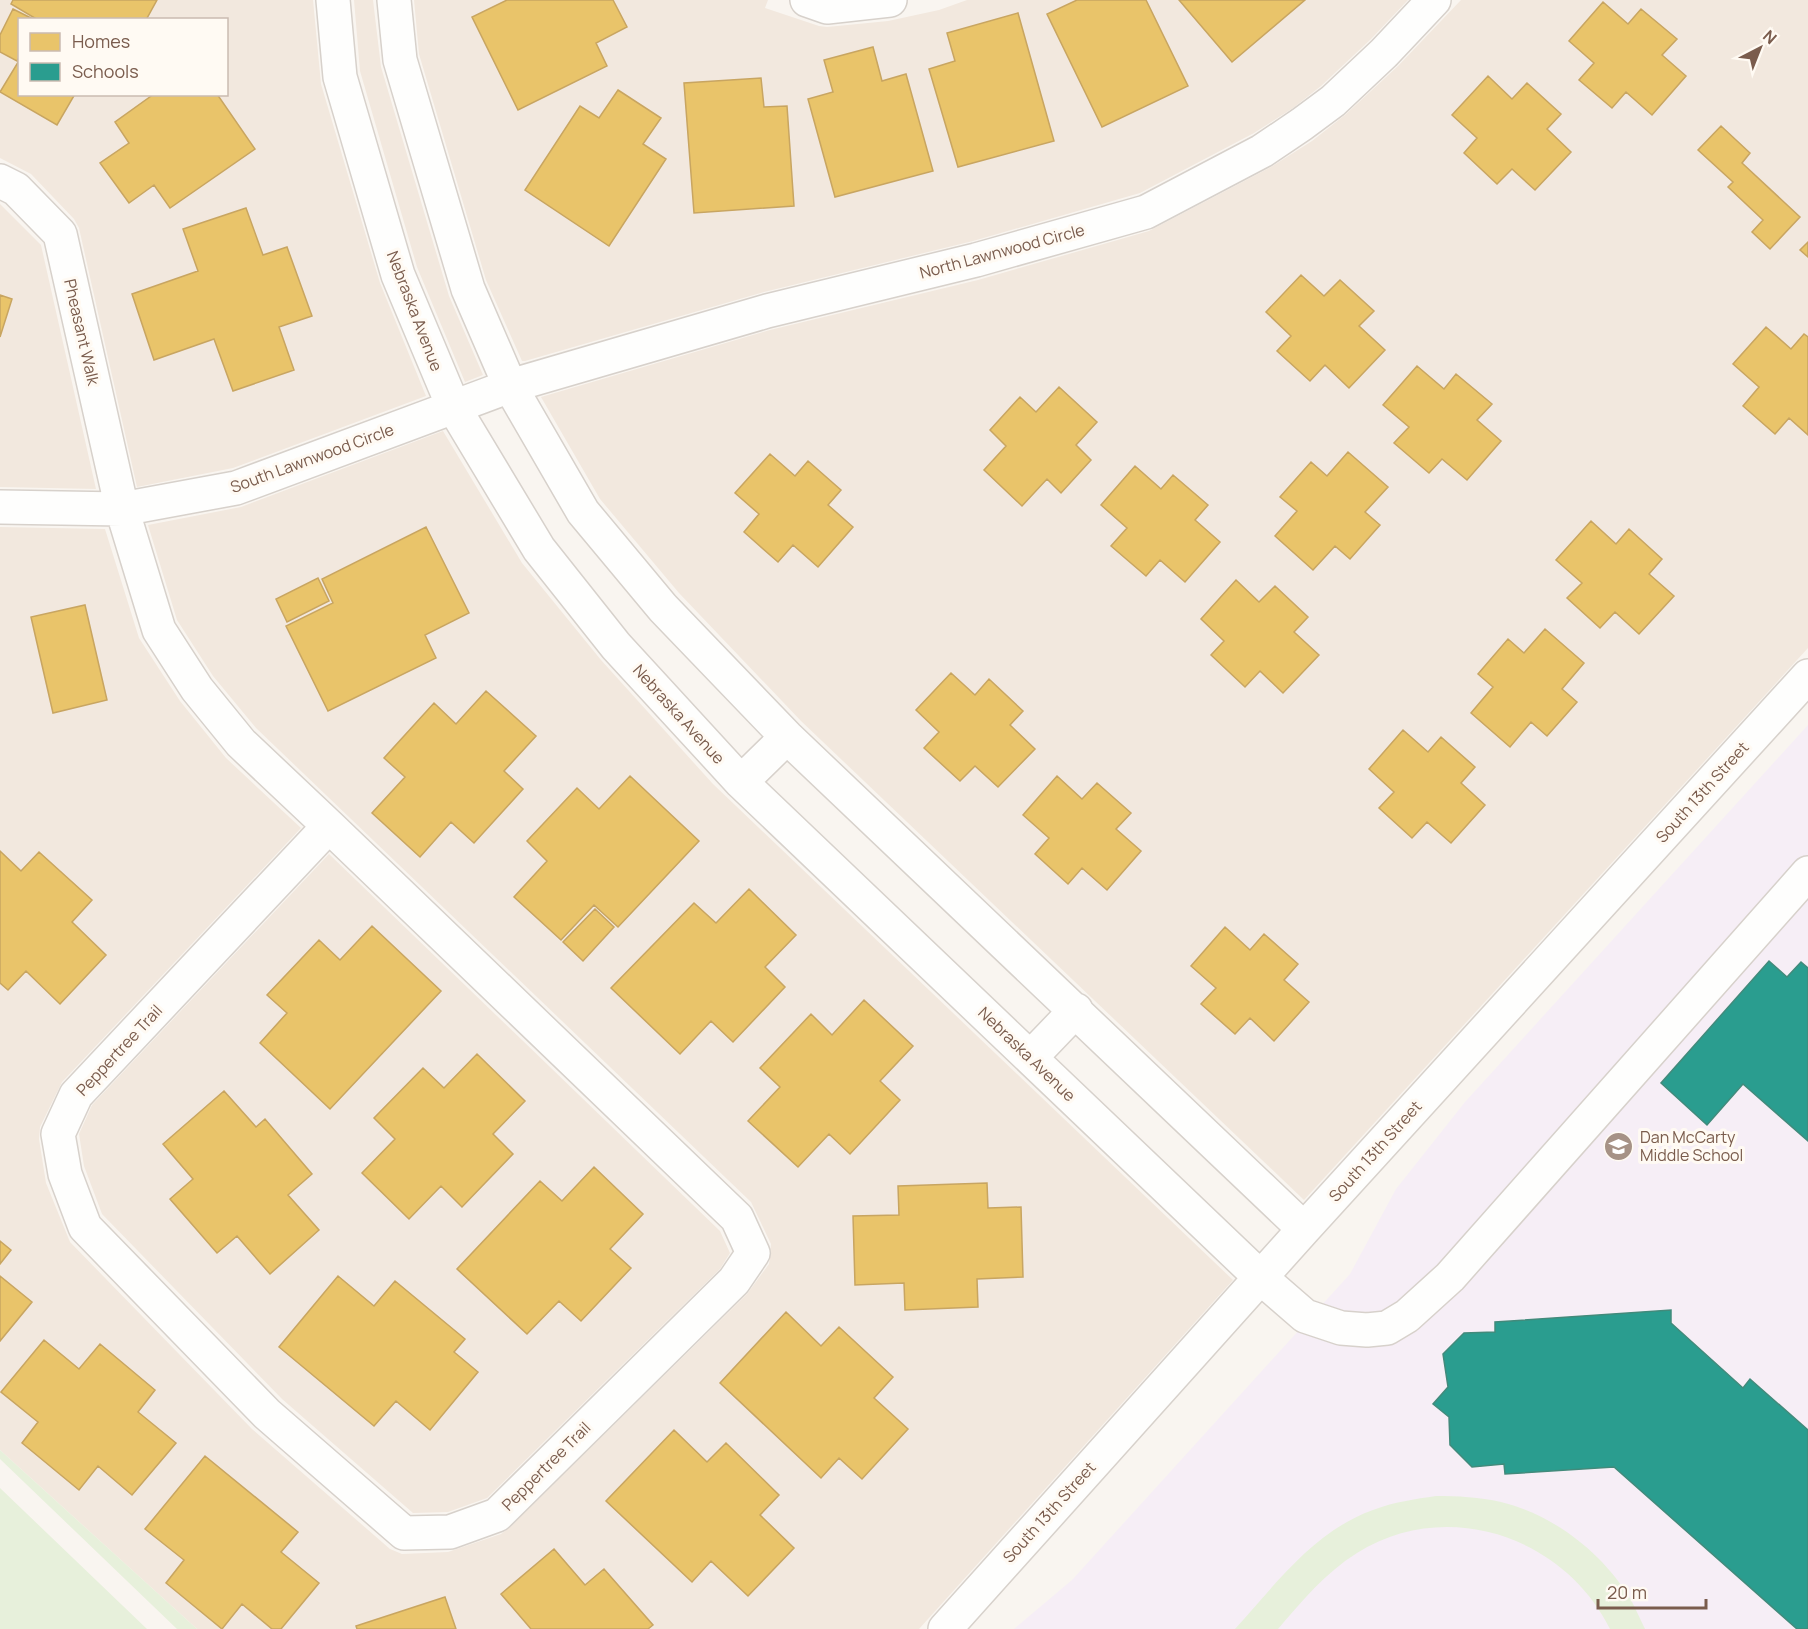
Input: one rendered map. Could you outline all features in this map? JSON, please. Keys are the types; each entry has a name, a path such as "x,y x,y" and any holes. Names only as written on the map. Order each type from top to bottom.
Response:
{"street":[{"name":"Nebraska Avenue","path":"333,0 340,77 398,275 453,406 539,549 616,646 741,783 1260,1277 1305,1316 1341,1328 1367,1330 1387,1328 1407,1316 1450,1277 1808,873"},
{"path":"394,0 400,60 468,289 510,386 583,512 663,608 787,737 1304,1228"},
{"path":"807,0 827,7 890,0"},
{"name":"North Lawnwood Circle","path":"510,386 767,311 975,260 1146,212 1262,151 1302,124 1333,101 1384,53 1434,0"},
{"name":"Pheasant Walk","path":"0,181 16,189 60,234 122,509"},
{"name":"South Lawnwood Circle","path":"0,507 122,509 236,488 510,386"},
{"name":"Peppertree Trail","path":"122,509 159,630 197,688 241,743 330,826 737,1218 753,1253 734,1281 497,1515 450,1532 404,1533 267,1414 85,1227 64,1174 58,1134 76,1095 330,826"},
{"name":"South 13th Street","path":"945,1629 1304,1228 1808,676"},
{"path":"741,783 787,737"},
{"path":"1031,1057 1076,1010"}],"shaded area":[{"path":"0,0 313,0 321,84 380,283 426,396 233,468 137,487 79,228 74,219 31,174 0,158"},
{"path":"354,0 373,0 381,67 449,296 483,375 465,382 417,267 360,71"},
{"path":"414,0 768,0 765,8 827,27 888,21 939,10 967,0 1408,0 1321,86 1293,108 1254,133 1140,193 973,241 764,292 522,361 486,280 419,54"},
{"path":"1461,0 1808,0 1808,648 1304,1200 801,721 679,593 600,499 541,397 770,330 978,280 1149,231 1271,167 1312,141 1345,115 1398,66"},
{"path":"0,204 41,245 96,489 0,487"},
{"path":"443,431 522,563 601,660 713,784 1233,1280 919,1629 197,1629 0,1450 0,527 105,529 139,638 180,701 226,758 301,828 62,1082 40,1127 39,1139 46,1183 70,1242 252,1429 390,1549 402,1554 448,1552 501,1534 509,1528 747,1294 769,1264 771,1244 751,1202 256,728 213,676 177,620 148,525 241,507"},
{"name":"Dan McCarty Middle School","path":"1808,725 1808,1629 1014,1629 1072,1580 1350,1274 1396,1189 1465,1102"},
{"path":"329,854 720,1231 730,1253 720,1269 487,1498 448,1512 413,1513 282,1399 102,1214 84,1166 79,1134 92,1105"}],"green space":[{"path":"0,1450 197,1629 177,1629 0,1459"},
{"path":"0,1488 147,1629 0,1629"},
{"path":"1436,1496 1469,1497 1501,1502 1540,1516 1558,1526 1592,1552 1620,1583 1645,1629 1610,1629 1590,1597 1564,1570 1533,1549 1500,1535 1464,1528 1428,1528 1392,1536 1345,1561 1314,1588 1278,1629 1235,1629 1297,1560 1332,1531 1352,1519 1381,1507"}],"building: Homes":[{"path":"13,0 157,0 147,18 35,18 11,4"},
{"path":"507,0 613,0 627,27 596,43 607,66 518,110 472,17"},
{"path":"1077,0 1146,0 1188,86 1102,127 1047,14"},
{"path":"1179,0 1305,0 1232,62"},
{"path":"1603,2 1628,24 1641,9 1677,39 1662,55 1686,76 1652,115 1626,92 1612,108 1579,80 1594,63 1569,41"},
{"path":"13,9 31,18 18,18 17,61 0,52 0,35"},
{"path":"1018,13 1054,141 958,167 929,69 955,61 947,33"},
{"path":"873,47 882,81 906,74 933,171 835,197 808,99 833,92 824,60"},
{"path":"18,62 18,96 74,96 57,125 0,92"},
{"path":"1488,76 1512,99 1527,83 1561,114 1547,129 1571,152 1535,190 1512,169 1497,184 1464,153 1477,138 1452,115"},
{"path":"761,78 764,107 787,106 794,206 694,213 684,83"},
{"path":"618,90 661,118 643,144 666,159 609,246 525,190 580,106 599,118"},
{"path":"151,96 218,96 255,149 170,208 154,185 129,203 100,163 129,143 115,122"},
{"path":"1721,126 1750,153 1742,163 1800,217 1770,249 1752,232 1763,220 1728,187 1733,182 1698,150"},
{"path":"246,208 263,255 287,247 312,316 279,327 294,370 233,391 214,339 154,360 132,294 198,271 183,229"},
{"path":"1808,242 1808,257 1800,250"},
{"path":"1301,275 1324,296 1340,280 1374,311 1359,326 1385,350 1349,388 1325,365 1310,381 1277,351 1291,336 1266,312"},
{"path":"0,295 12,299 0,337"},
{"path":"1766,327 1791,349 1804,334 1808,337 1808,435 1789,418 1775,434 1743,406 1759,387 1733,364"},
{"path":"1417,366 1444,389 1456,374 1492,404 1477,420 1501,441 1467,480 1442,459 1429,473 1394,443 1409,427 1383,405"},
{"path":"1059,387 1097,422 1076,445 1091,460 1061,493 1047,479 1022,506 984,470 1006,446 990,430 1020,397 1036,412"},
{"path":"1348,452 1388,487 1365,512 1380,525 1350,559 1335,546 1313,570 1275,536 1297,511 1280,497 1311,462 1327,476"},
{"path":"770,454 795,476 808,461 841,490 828,505 853,527 818,567 793,545 778,562 744,532 759,514 735,493"},
{"path":"1135,466 1161,489 1173,475 1208,505 1195,520 1220,542 1185,582 1160,560 1146,576 1111,546 1127,528 1101,505"},
{"path":"1591,521 1616,544 1629,529 1662,559 1649,574 1674,596 1639,634 1615,612 1600,628 1567,598 1582,583 1556,560"},
{"path":"426,527 469,613 425,635 436,658 328,711 286,626 333,603 322,579"},
{"path":"318,578 329,601 287,622 276,599"},
{"path":"1236,580 1259,602 1275,586 1308,617 1294,632 1319,655 1283,693 1260,671 1245,687 1211,655 1224,641 1201,619"},
{"path":"85,605 107,700 53,713 31,617"},
{"path":"1545,629 1584,663 1562,689 1577,702 1547,736 1531,722 1510,747 1471,713 1493,687 1478,674 1508,639 1524,653"},
{"path":"951,673 975,695 989,679 1023,711 1010,725 1035,749 998,787 975,766 960,781 924,748 939,732 916,710"},
{"path":"486,691 536,736 504,771 523,789 474,843 451,822 420,857 372,813 405,777 384,758 434,703 456,724"},
{"path":"1403,730 1428,752 1441,737 1475,767 1461,783 1485,805 1451,843 1427,822 1412,838 1379,808 1394,792 1369,769"},
{"path":"630,776 699,841 618,927 594,905 561,940 514,897 547,861 527,841 577,788 599,809"},
{"path":"1057,776 1082,799 1097,783 1131,813 1116,829 1141,851 1107,890 1082,868 1068,884 1035,854 1049,838 1023,815"},
{"path":"0,851 21,871 39,852 92,900 72,922 106,955 60,1004 26,971 8,990 0,983"},
{"path":"749,889 796,935 765,967 785,987 733,1042 711,1021 680,1054 611,988 694,903 716,923"},
{"path":"595,909 614,927 583,961 563,942"},
{"path":"372,926 441,991 330,1109 260,1043 287,1013 267,995 319,940 340,960"},
{"path":"1225,927 1250,950 1264,934 1298,964 1284,980 1309,1002 1274,1041 1250,1018 1235,1034 1201,1004 1216,988 1191,966"},
{"path":"864,1000 913,1046 880,1081 900,1100 850,1154 829,1134 798,1167 748,1121 780,1087 760,1068 811,1014 832,1035"},
{"path":"477,1054 525,1101 493,1134 513,1154 462,1207 441,1186 409,1219 362,1173 395,1139 374,1118 423,1068 444,1088"},
{"path":"224,1091 256,1127 265,1119 312,1174 288,1195 319,1230 270,1274 237,1236 217,1253 170,1199 193,1179 163,1144"},
{"path":"594,1167 643,1214 610,1249 631,1268 581,1321 559,1301 527,1334 457,1269 540,1181 562,1201"},
{"path":"987,1183 988,1208 1021,1207 1023,1277 977,1279 978,1307 905,1310 904,1283 855,1285 853,1216 899,1215 898,1186"},
{"path":"0,1241 11,1250 0,1264"},
{"path":"0,1276 32,1302 0,1341"},
{"path":"338,1276 374,1306 395,1281 465,1339 454,1352 478,1372 430,1430 396,1401 374,1426 279,1347"},
{"path":"786,1312 821,1346 839,1327 893,1377 874,1398 908,1429 862,1479 839,1458 821,1478 720,1383"},
{"path":"44,1340 79,1369 100,1344 155,1390 138,1412 176,1443 132,1495 98,1466 79,1490 22,1443 38,1422 1,1392"},
{"path":"674,1430 707,1462 726,1443 779,1495 760,1515 794,1548 748,1596 711,1561 692,1582 606,1501"},
{"path":"205,1456 298,1532 281,1552 319,1583 281,1629 272,1629 242,1604 222,1629 166,1583 184,1560 145,1529"},
{"path":"554,1549 585,1585 604,1569 653,1625 648,1629 531,1629 501,1594"},
{"path":"445,1597 456,1629 357,1629 356,1626"}],"building: Schools":[{"path":"1769,961 1787,977 1801,962 1808,968 1808,1141 1743,1084 1707,1125 1661,1083"},
{"path":"1671,1310 1671,1323 1743,1388 1750,1379 1808,1430 1808,1629 1797,1629 1614,1467 1505,1474 1504,1464 1472,1467 1450,1445 1449,1417 1433,1404 1448,1387 1443,1354 1464,1333 1495,1332 1495,1322"}],"place":[{"name":"Dan McCarty Middle School","path":"1619,1146"}]}
